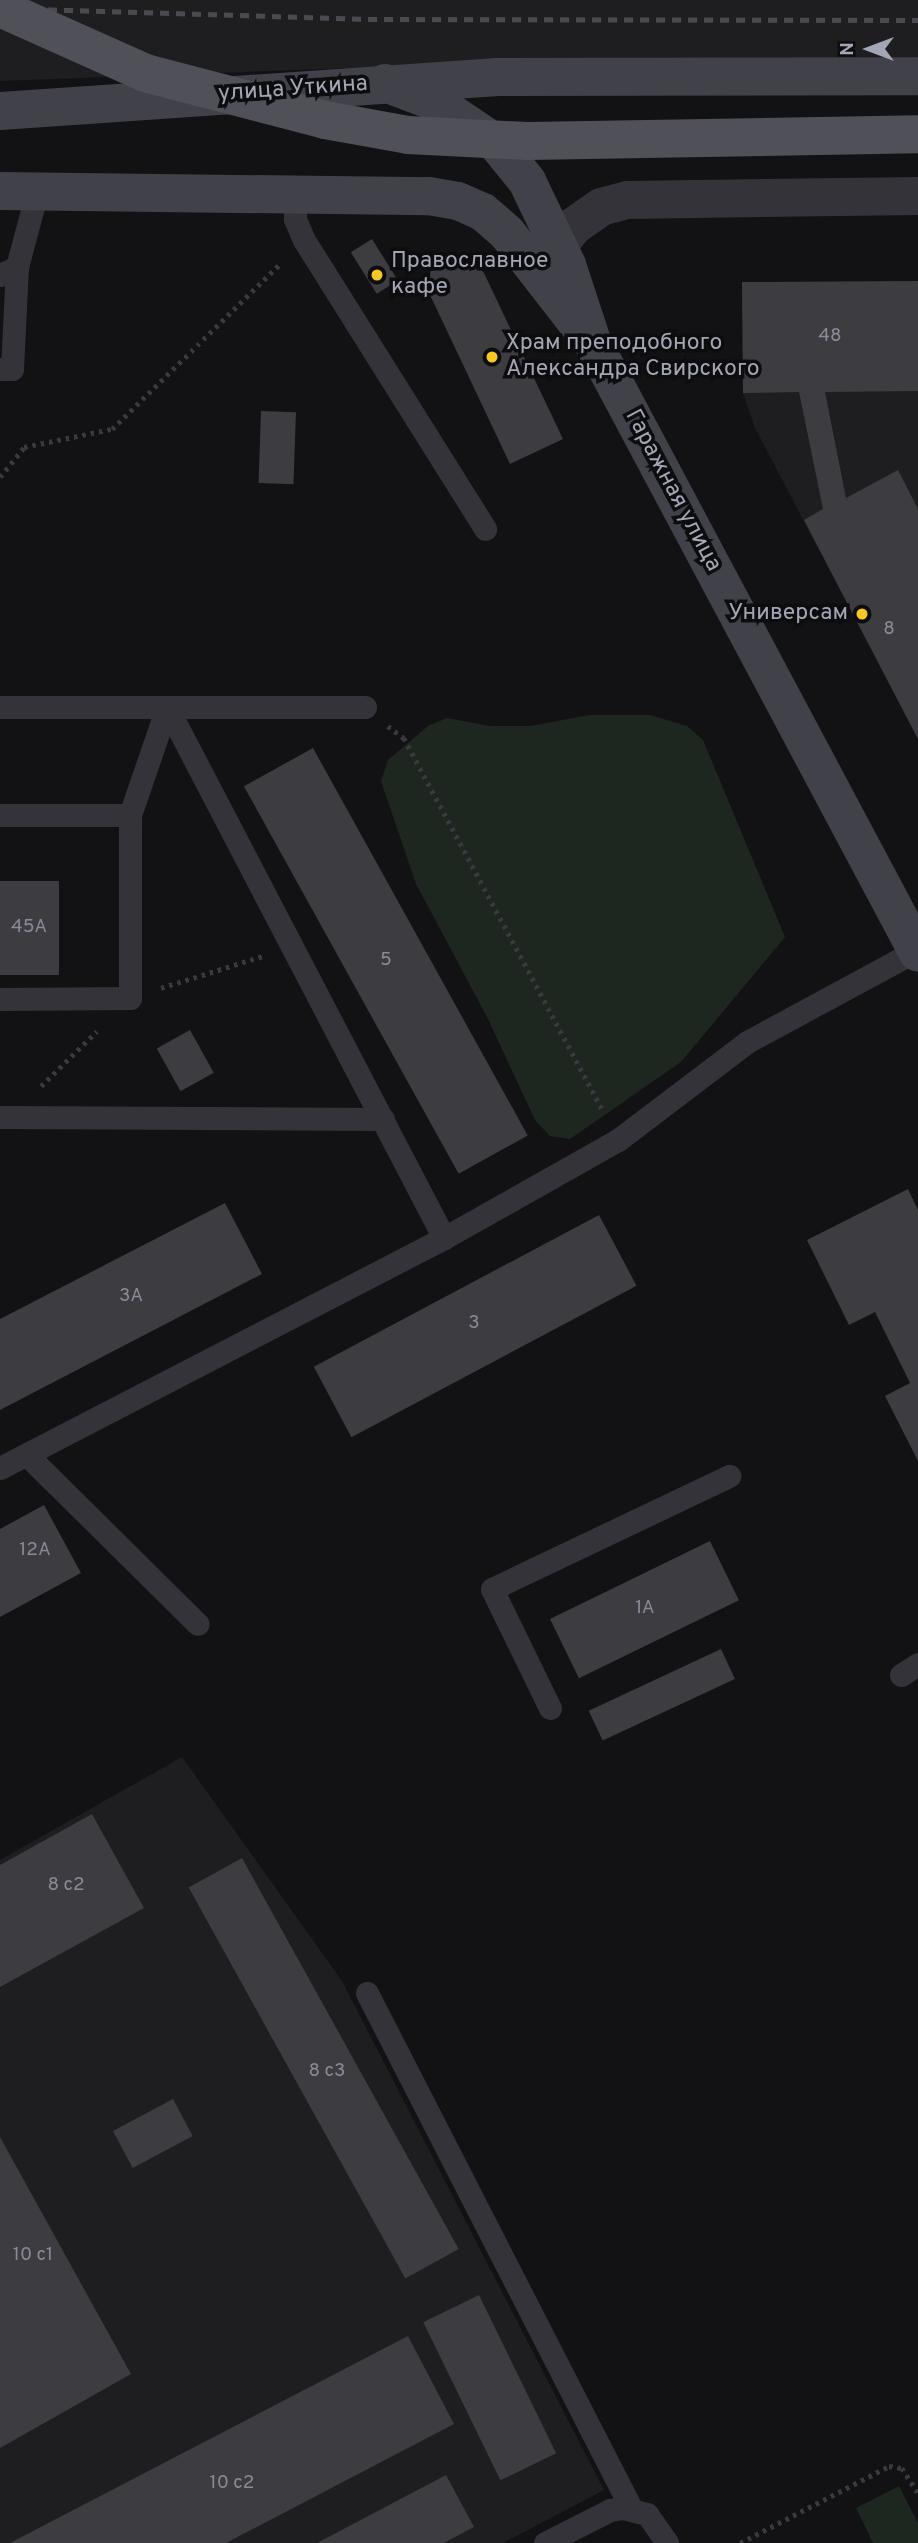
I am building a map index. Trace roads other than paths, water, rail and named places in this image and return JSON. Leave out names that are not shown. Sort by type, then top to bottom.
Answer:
[{"type":"main road","points":[[0,8],[145,73],[325,120],[408,135],[528,141],[918,134]]},
{"type":"street","points":[[385,83],[498,76],[918,76]]},
{"type":"street","name":"улица Уткина","points":[[0,111],[385,83],[435,102],[496,143],[527,181],[559,245]]},
{"type":"street","points":[[0,191],[429,196],[458,201],[482,212],[507,233],[592,341]]},
{"type":"street","points":[[559,245],[574,226],[601,207],[627,200],[918,196]]},
{"type":"street","name":"Гаражная улица","points":[[559,245],[592,341],[917,952]]},
{"type":"lane","points":[[2,364],[12,369],[8,271],[37,191]]},
{"type":"lane","points":[[295,194],[295,219],[304,240],[485,529]]},
{"type":"lane","points":[[0,707],[365,708]]},
{"type":"lane","points":[[167,708],[444,1238]]},
{"type":"lane","points":[[0,999],[130,998],[130,815],[167,708]]},
{"type":"lane","points":[[0,815],[130,815]]},
{"type":"lane","points":[[0,1468],[444,1238],[618,1140],[747,1042],[917,952]]},
{"type":"lane","points":[[0,1117],[383,1119]]},
{"type":"lane","points":[[27,1454],[198,1624]]},
{"type":"lane","points":[[550,1708],[492,1589],[729,1476]]},
{"type":"lane","points":[[367,1993],[631,2508],[657,2524],[667,2543]]},
{"type":"lane","points":[[545,2543],[610,2510],[631,2508]]},
{"type":"railway","points":[[0,8],[368,19],[918,20]]},
{"type":"place","name":"Православное кафе","points":[[377,275]]},
{"type":"place","name":"Храм преподобного Александра Свирского","points":[[492,357]]},
{"type":"place","name":"Универсам","points":[[862,614]]}]
